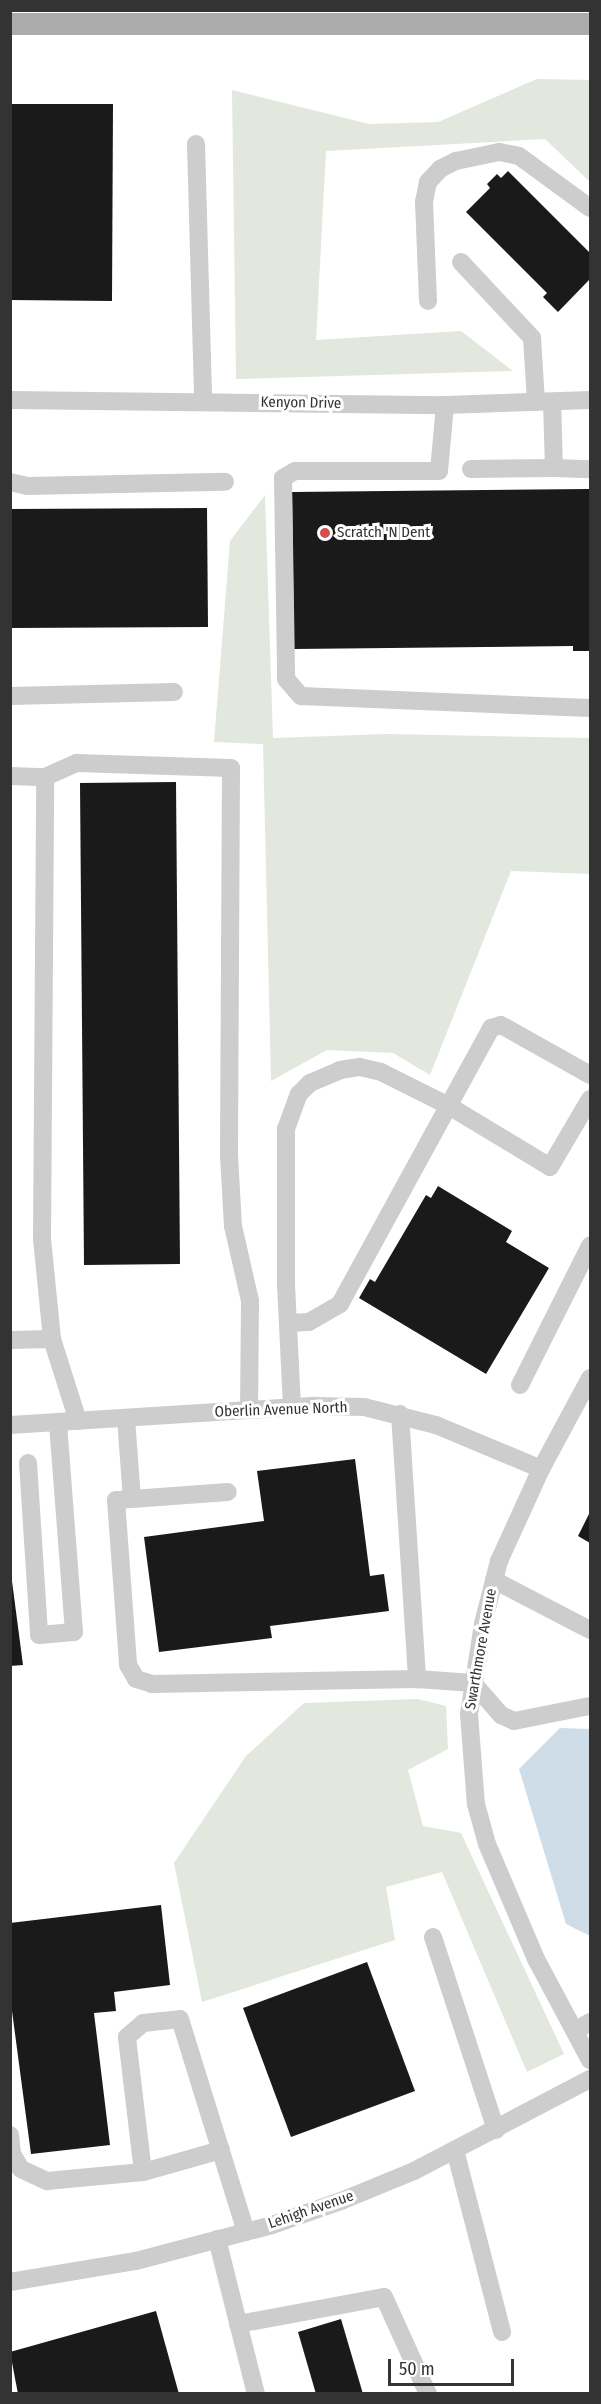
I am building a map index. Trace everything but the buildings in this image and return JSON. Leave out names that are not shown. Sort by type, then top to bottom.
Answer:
[{"type":"main road","points":[[10,24],[172,17],[591,24]]},
{"type":"street","points":[[196,144],[203,402]]},
{"type":"street","points":[[428,301],[424,202],[428,182],[440,169],[456,161],[499,152],[519,156],[591,208]]},
{"type":"street","points":[[461,262],[532,338],[554,468]]},
{"type":"street","name":"Kenyon Drive","points":[[10,400],[445,405],[591,400]]},
{"type":"street","points":[[445,405],[439,471],[295,471],[283,478],[286,679],[301,696],[591,708]]},
{"type":"street","points":[[471,469],[591,469]]},
{"type":"street","points":[[10,482],[27,486],[225,482]]},
{"type":"street","points":[[10,696],[174,692]]},
{"type":"street","points":[[10,776],[45,777],[77,763],[231,768],[229,1155],[233,1226],[250,1301],[249,1410]]},
{"type":"street","points":[[45,777],[42,1239],[52,1338],[78,1421]]},
{"type":"street","points":[[288,1323],[309,1322],[340,1304],[495,1024],[591,1075]]},
{"type":"street","points":[[292,1407],[288,1323],[286,1130],[299,1094],[326,1074],[360,1067],[381,1072],[449,1106],[550,1167],[591,1099]]},
{"type":"street","points":[[520,1385],[591,1246]]},
{"type":"street","points":[[10,1340],[52,1338]]},
{"type":"street","name":"Swarthmore Avenue","points":[[591,1378],[541,1469],[494,1580],[469,1714],[476,1804],[487,1844],[536,1959],[583,2026],[591,2060]]},
{"type":"street","name":"Oberlin Avenue North","points":[[10,1425],[292,1407],[364,1407],[400,1414],[436,1425],[541,1469]]},
{"type":"street","points":[[400,1414],[417,1679]]},
{"type":"street","points":[[126,1418],[132,1499]]},
{"type":"street","points":[[28,1463],[39,1635],[74,1632],[58,1423]]},
{"type":"street","points":[[228,1492],[116,1500],[128,1665],[136,1679],[152,1684],[417,1679],[474,1683],[501,1715],[514,1721],[591,1706]]},
{"type":"street","points":[[494,1580],[591,1630]]},
{"type":"street","points":[[433,1937],[496,2130]]},
{"type":"street","points":[[144,2172],[127,2037],[143,2023],[180,2019],[246,2232]]},
{"type":"street","name":"Lehigh Avenue","points":[[10,2282],[136,2261],[246,2232],[341,2201],[456,2150],[591,2079]]},
{"type":"street","points":[[10,2135],[12,2154],[21,2169],[47,2181],[144,2172],[221,2150]]},
{"type":"street","points":[[456,2150],[502,2332]]},
{"type":"street","points":[[217,2239],[256,2394]]},
{"type":"street","points":[[238,2324],[384,2297],[428,2394]]},
{"type":"shaded area","points":[[537,79],[590,80],[590,182],[545,139],[326,151],[316,340],[461,331],[513,371],[236,379],[232,90],[369,124],[438,122]]},
{"type":"shaded area","points":[[265,495],[273,738],[388,734],[590,738],[590,874],[511,871],[430,1075],[393,1053],[327,1050],[271,1081],[263,744],[214,742],[230,541]]},
{"type":"shaded area","points":[[418,1699],[446,1706],[448,1749],[408,1770],[423,1826],[461,1833],[564,2054],[527,2072],[442,1872],[386,1887],[395,1940],[202,2002],[174,1863],[246,1756],[304,1703]]},
{"type":"shaded area","points":[[560,1728],[590,1729],[590,1936],[566,1924],[519,1769]]},
{"type":"place","name":"Scratch 'N Dent","points":[[325,533]]}]
